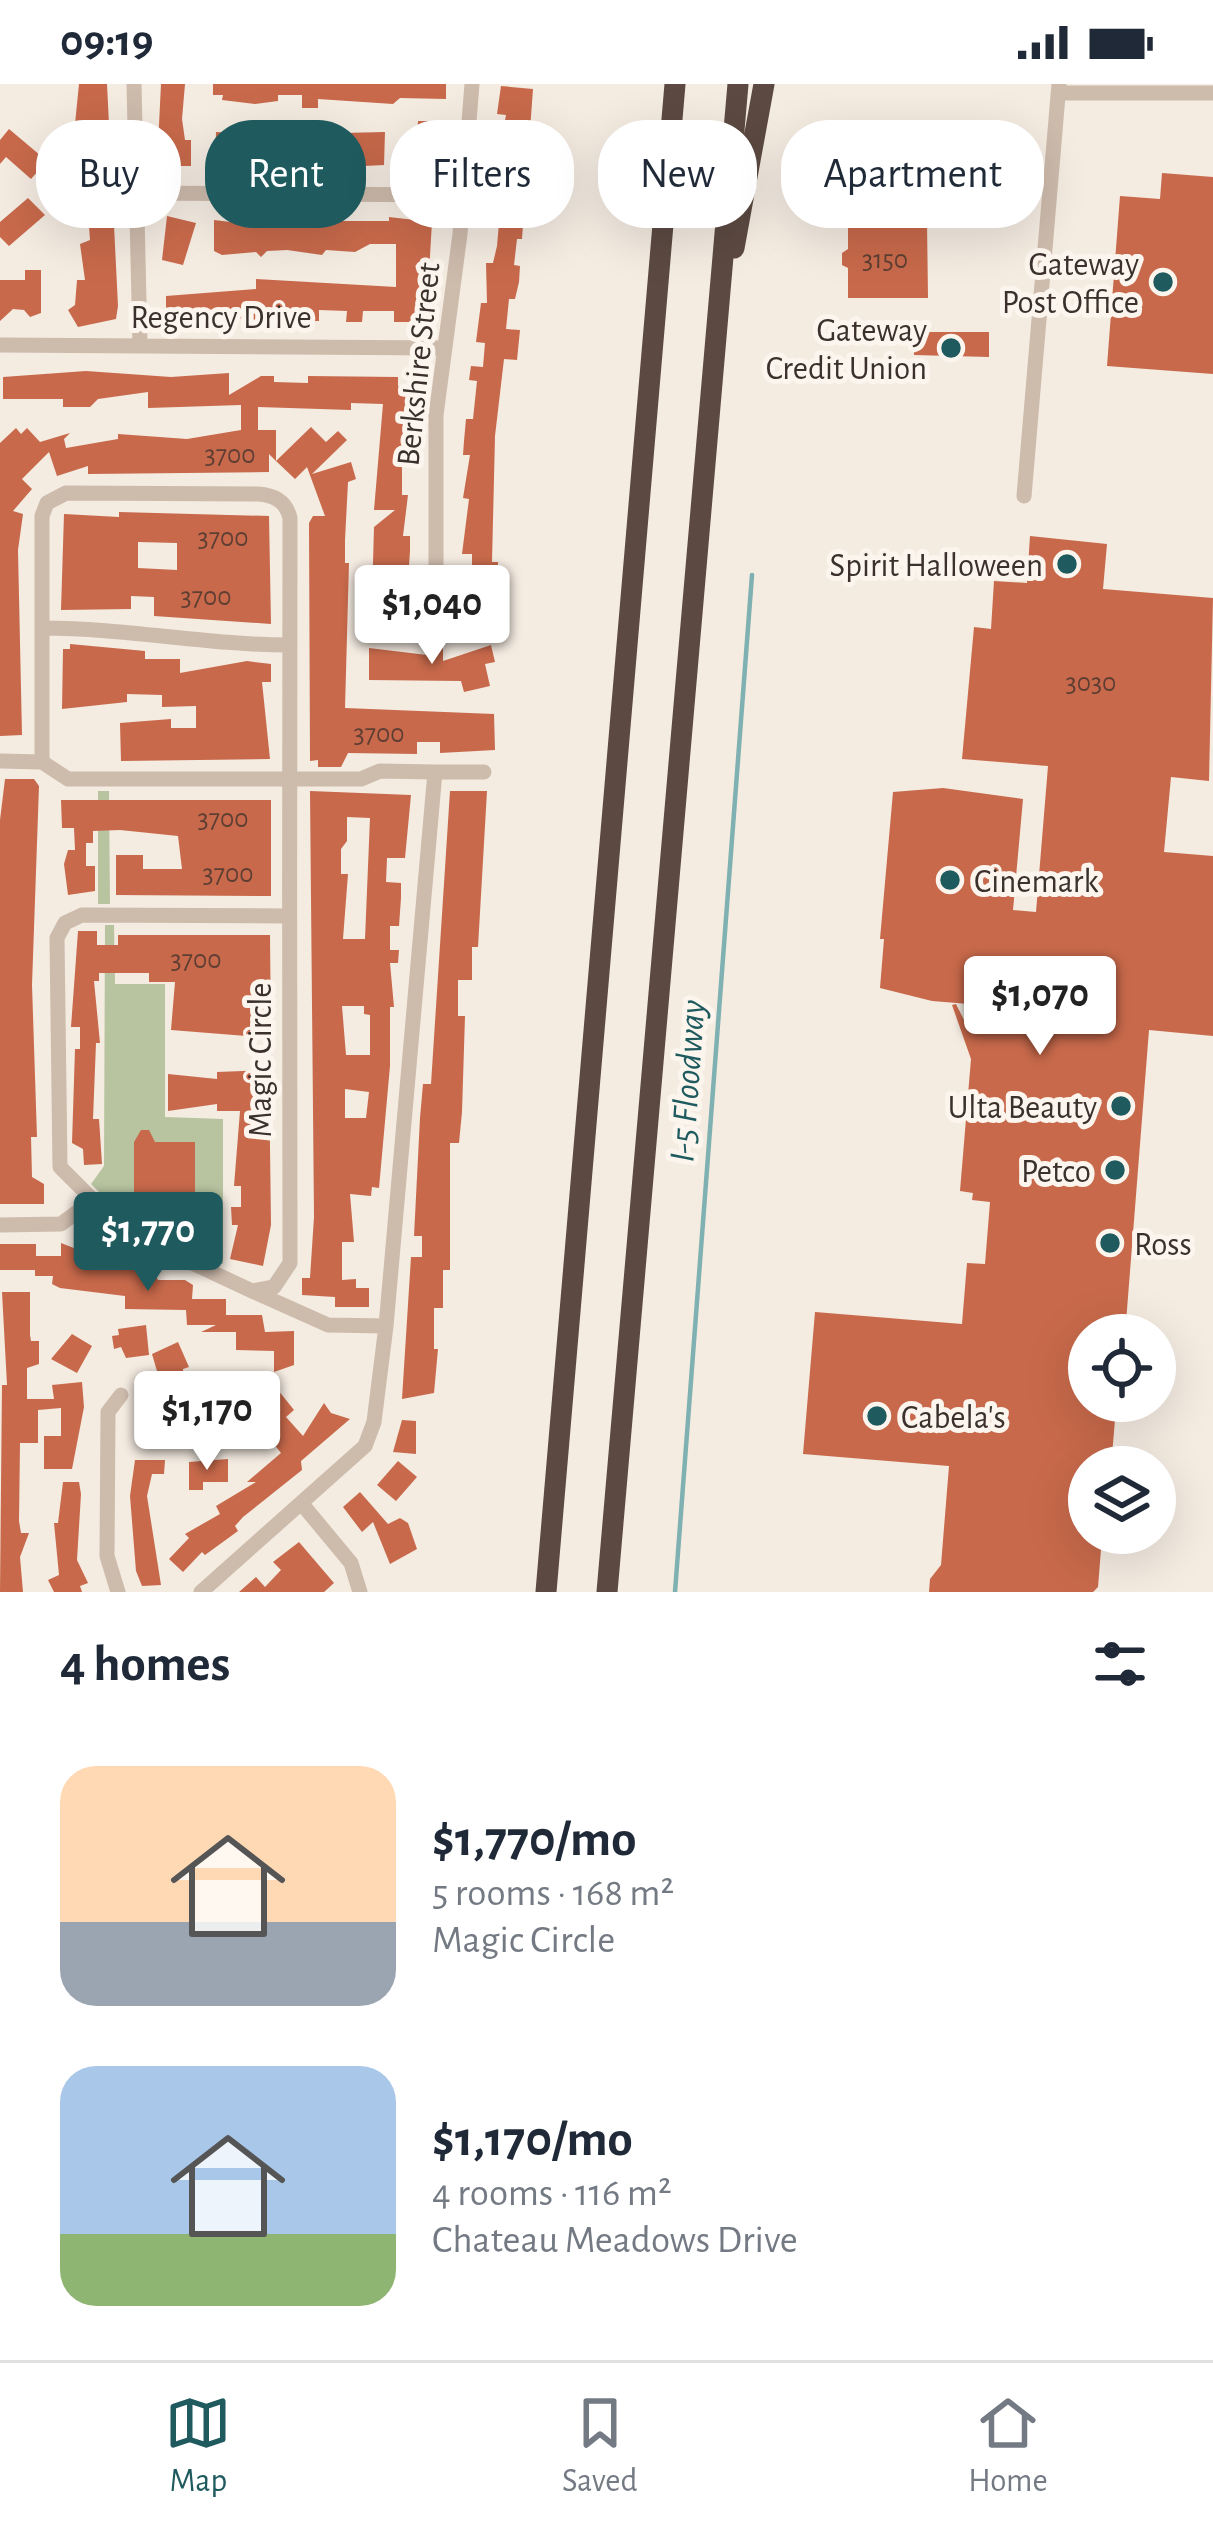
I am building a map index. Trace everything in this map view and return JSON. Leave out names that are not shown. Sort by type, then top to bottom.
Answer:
[{"type":"highway","points":[[546,1592],[675,84]]},
{"type":"highway","points":[[608,1592],[738,84]]},
{"type":"highway","points":[[717,312],[744,208],[764,84]]},
{"type":"street","points":[[134,84],[135,120]]},
{"type":"street","name":"Berkshire Street","points":[[469,120],[472,84]]},
{"type":"street","points":[[1024,496],[1058,89],[1213,94]]},
{"type":"street","points":[[181,193],[390,195]]},
{"type":"street","points":[[138,228],[140,346]]},
{"type":"street","name":"Berkshire Street","points":[[436,620],[435,442],[442,348],[459,228]]},
{"type":"street","name":"Regency Drive","points":[[0,346],[442,348]]},
{"type":"street","name":"Magic Circle","points":[[43,628],[42,516],[52,499],[66,494],[267,495],[284,503],[290,518],[290,1263],[274,1287],[252,1291]]},
{"type":"street","points":[[405,620],[469,620]]},
{"type":"street","points":[[42,762],[43,628],[123,628],[210,645],[290,645]]},
{"type":"street","points":[[0,761],[42,762],[68,778],[484,772]]},
{"type":"street","points":[[201,1592],[365,1446],[386,1326],[435,772]]},
{"type":"street","points":[[289,916],[90,914],[64,923],[57,943],[60,1167],[128,1234],[328,1325],[386,1326]]},
{"type":"street","points":[[0,1225],[61,1224],[92,1201]]},
{"type":"street","points":[[118,1592],[107,1556],[107,1434],[109,1408],[121,1395]]},
{"type":"street","points":[[302,1504],[351,1563],[360,1592]]},
{"type":"green space","points":[[98,791],[109,791],[110,904],[98,904]]},
{"type":"green space","points":[[105,925],[114,925],[115,984],[165,984],[165,1117],[223,1119],[223,1264],[127,1220],[91,1184],[104,1166]]},
{"type":"building","points":[[79,84],[107,84],[109,120],[75,120]]},
{"type":"building","points":[[161,84],[185,84],[182,119],[185,140],[191,140],[191,166],[181,166],[181,120],[159,120]]},
{"type":"building","points":[[213,84],[446,84],[446,99],[400,98],[393,104],[318,99],[318,108],[302,108],[302,95],[278,95],[278,101],[255,104],[222,100],[223,95],[213,95]]},
{"type":"building","points":[[501,86],[533,89],[531,120],[505,120],[506,115],[497,114]]},
{"type":"building","points":[[9,129],[36,152],[36,173],[31,179],[6,157],[0,164],[0,140]]},
{"type":"building","points":[[366,132],[385,132],[384,165],[366,166]]},
{"type":"building","name":"Gateway Post Office","points":[[1162,173],[1213,177],[1213,374],[1107,366],[1120,196],[1160,199]]},
{"type":"building","points":[[28,198],[36,206],[36,223],[9,246],[0,237],[0,222]]},
{"type":"building","points":[[390,217],[390,228],[432,228],[427,307],[416,322],[394,322],[394,311],[363,311],[362,322],[346,322],[347,311],[319,310],[319,321],[303,321],[303,313],[271,312],[271,321],[225,317],[166,323],[166,296],[256,289],[256,279],[396,287],[396,244],[370,244],[355,252],[326,250],[322,255],[287,250],[267,251],[261,257],[256,252],[222,255],[214,251],[214,228],[366,228],[366,221],[389,221]]},
{"type":"building","points":[[181,219],[196,223],[183,265],[162,260],[166,228],[181,228]]},
{"type":"building","points":[[89,228],[114,228],[118,306],[116,319],[78,327],[68,310],[75,305],[77,280],[85,280],[80,244],[90,240]]},
{"type":"building","points":[[499,228],[523,228],[514,265],[520,266],[519,282],[515,299],[509,299],[506,329],[520,330],[517,360],[504,359],[495,436],[492,562],[498,562],[498,573],[493,574],[493,594],[464,594],[464,580],[472,580],[472,554],[462,554],[470,455],[463,455],[466,419],[473,419],[477,381],[469,380],[471,366],[483,367],[485,343],[476,342],[481,303],[487,303],[486,263],[493,263]]},
{"type":"building","points":[[848,228],[927,228],[928,298],[848,298],[848,268],[842,265],[842,253],[848,249]]},
{"type":"building","points":[[25,270],[41,270],[41,313],[30,317],[24,310],[13,309],[0,321],[0,280],[25,280]]},
{"type":"building","name":"Gateway Credit Union","points":[[913,332],[989,332],[989,357],[914,355]]},
{"type":"building","points":[[86,371],[171,377],[229,373],[229,395],[261,376],[274,376],[274,382],[308,383],[308,376],[398,377],[398,386],[412,386],[412,417],[402,417],[409,464],[402,464],[402,495],[408,495],[403,536],[410,536],[410,551],[408,581],[400,581],[400,599],[372,599],[374,527],[395,510],[374,510],[383,404],[351,403],[351,410],[258,407],[258,430],[276,430],[276,461],[269,454],[269,472],[88,474],[88,466],[57,476],[49,452],[22,479],[32,489],[13,511],[23,514],[18,550],[22,735],[0,736],[0,443],[16,428],[21,434],[27,428],[40,442],[70,433],[64,439],[66,448],[118,439],[118,434],[187,439],[241,430],[241,405],[148,408],[148,392],[98,399],[90,407],[63,407],[63,399],[3,399],[3,377]]},
{"type":"building","points":[[311,427],[326,442],[338,431],[347,440],[312,474],[351,462],[356,479],[348,482],[345,540],[345,563],[349,563],[345,708],[494,714],[495,750],[440,753],[440,742],[417,742],[417,754],[348,753],[341,767],[318,767],[318,760],[310,761],[309,523],[313,516],[325,516],[307,467],[295,479],[276,461]]},
{"type":"building","points":[[119,512],[269,516],[271,624],[154,616],[154,597],[131,596],[131,609],[61,610],[64,514],[119,517]],"holes":[[[138,542],[177,543],[177,570],[138,568]]]},
{"type":"building","points":[[1030,536],[1107,544],[1103,589],[1213,598],[1209,781],[1171,777],[1164,852],[1213,856],[1213,1036],[1149,1030],[1127,1314],[1068,1314],[1068,1422],[1115,1422],[1113,1446],[1068,1446],[1068,1554],[1101,1554],[1098,1587],[1093,1592],[929,1592],[930,1579],[941,1565],[949,1466],[803,1454],[815,1312],[962,1324],[967,1263],[985,1264],[990,1202],[972,1200],[973,1193],[960,1191],[971,1059],[952,1005],[956,1004],[969,1030],[1015,1034],[1018,1008],[932,1001],[880,988],[884,939],[880,939],[893,792],[943,788],[1023,799],[1013,910],[1036,912],[1048,766],[962,759],[974,627],[991,629],[994,581],[1027,583]]},
{"type":"building","points":[[70,644],[145,651],[145,659],[180,659],[180,673],[247,661],[271,664],[271,682],[262,682],[270,759],[121,761],[120,723],[171,719],[171,728],[196,728],[196,706],[162,707],[162,695],[127,694],[127,702],[62,709],[63,649],[70,649]]},
{"type":"building","points":[[491,645],[495,662],[485,664],[490,686],[464,692],[461,681],[369,680],[369,648],[427,655],[427,646],[443,646],[443,661]]},
{"type":"building","points":[[5,779],[34,779],[39,786],[32,985],[37,1137],[31,1137],[32,1177],[44,1184],[44,1204],[0,1204],[0,820]]},
{"type":"building","points":[[310,791],[411,795],[405,858],[387,858],[386,882],[401,883],[401,898],[399,926],[390,926],[390,950],[399,950],[398,963],[390,963],[394,1007],[390,1007],[379,1188],[372,1187],[371,1196],[350,1194],[354,1242],[342,1242],[342,1280],[356,1279],[356,1288],[369,1288],[369,1307],[335,1307],[335,1297],[302,1295],[302,1278],[310,1278],[314,1217]],"holes":[[[347,817],[370,818],[365,939],[343,939],[348,874],[341,874],[341,849],[347,841]],[[342,1006],[364,1006],[364,1014],[370,1015],[370,1055],[346,1055]],[[345,1089],[369,1092],[366,1118],[345,1118]]]},
{"type":"building","points":[[450,791],[487,791],[478,947],[472,947],[472,980],[458,980],[458,1016],[465,1016],[462,1112],[459,1143],[450,1143],[450,1270],[443,1270],[443,1308],[434,1308],[434,1349],[438,1349],[434,1393],[402,1399],[411,1257],[422,1257],[422,1236],[414,1236],[420,1118],[423,1084],[431,1084]]},
{"type":"building","points":[[61,800],[271,800],[271,896],[116,895],[116,855],[143,855],[143,869],[182,869],[178,836],[120,830],[93,831],[93,843],[86,843],[86,866],[95,866],[95,891],[68,895],[64,864],[68,850],[75,850],[74,828],[62,828]]},
{"type":"building","points":[[78,931],[97,931],[97,945],[118,945],[118,935],[270,935],[271,1038],[171,1030],[175,982],[149,982],[149,973],[99,973],[99,981],[94,981],[100,1043],[96,1043],[93,1119],[99,1119],[102,1164],[84,1165],[83,1149],[72,1143],[75,1049],[80,1049],[80,1027],[71,1027]]},
{"type":"building","points":[[269,1070],[271,1225],[263,1266],[230,1259],[238,1225],[232,1225],[231,1207],[241,1207],[241,1186],[234,1186],[240,1111],[217,1111],[217,1104],[168,1111],[168,1074],[217,1079],[217,1072]]},
{"type":"building","points":[[141,1130],[149,1130],[155,1142],[195,1142],[195,1192],[164,1198],[157,1192],[134,1192],[134,1142]]},
{"type":"building","points":[[61,1243],[84,1252],[110,1252],[119,1257],[119,1266],[150,1267],[158,1280],[185,1280],[193,1285],[192,1299],[226,1299],[226,1315],[262,1315],[265,1332],[294,1331],[294,1365],[274,1372],[274,1351],[236,1350],[236,1332],[201,1332],[216,1325],[187,1325],[186,1310],[125,1309],[125,1296],[60,1288],[52,1284],[53,1276],[35,1276],[35,1270],[0,1270],[0,1244],[36,1244],[36,1256],[61,1256]]},
{"type":"building","points":[[2,1292],[30,1292],[30,1335],[31,1341],[39,1341],[39,1364],[27,1368],[27,1399],[54,1399],[52,1385],[82,1382],[84,1407],[72,1469],[44,1469],[44,1436],[61,1436],[61,1408],[38,1410],[38,1443],[20,1443],[19,1521],[21,1533],[29,1533],[20,1557],[23,1592],[0,1592],[2,1385],[7,1385]]},
{"type":"building","points":[[146,1325],[149,1355],[126,1358],[121,1347],[114,1349],[112,1336],[119,1335],[118,1329]]},
{"type":"building","points":[[72,1334],[92,1346],[77,1373],[51,1359]]},
{"type":"building","points":[[178,1342],[189,1367],[183,1369],[185,1428],[152,1429],[152,1412],[159,1412],[158,1395],[164,1395],[152,1354]]},
{"type":"building","points":[[270,1380],[294,1410],[286,1417],[303,1436],[324,1403],[331,1413],[350,1419],[301,1461],[302,1470],[243,1517],[235,1526],[238,1531],[205,1555],[202,1552],[183,1572],[169,1559],[189,1538],[185,1534],[220,1514],[216,1506],[256,1482],[247,1482],[281,1453],[243,1405],[233,1426],[220,1420],[217,1428],[197,1419],[209,1393],[215,1395],[222,1384],[251,1397]]},
{"type":"building","points":[[402,1420],[416,1421],[416,1454],[393,1452]]},
{"type":"building","points":[[228,1459],[228,1482],[203,1482],[203,1490],[189,1490],[189,1462]]},
{"type":"building","points":[[135,1460],[165,1460],[164,1474],[152,1474],[147,1496],[161,1585],[142,1586],[136,1571],[130,1496]]},
{"type":"building","points":[[398,1461],[417,1477],[396,1501],[377,1485]]},
{"type":"building","points":[[63,1482],[79,1482],[77,1560],[88,1583],[80,1586],[82,1592],[54,1592],[48,1580],[59,1575],[54,1523],[58,1523]]},
{"type":"building","points":[[360,1492],[388,1524],[400,1518],[408,1523],[417,1549],[390,1564],[373,1522],[362,1532],[343,1507]]},
{"type":"building","points":[[299,1542],[334,1583],[324,1592],[239,1592],[256,1577],[265,1587],[281,1570],[273,1562]]},
{"type":"waterway","name":"I-5 Floodway","points":[[675,1592],[752,575]]},
{"type":"place","name":"Gateway Post Office","points":[[1163,282]]},
{"type":"place","name":"Gateway Credit Union","points":[[951,348]]},
{"type":"place","name":"Spirit Halloween","points":[[1067,564]]},
{"type":"place","name":"Cinemark","points":[[950,880]]},
{"type":"place","name":"Ulta Beauty","points":[[1121,1106]]},
{"type":"place","name":"Petco","points":[[1115,1170]]},
{"type":"place","name":"Ross","points":[[1110,1243]]},
{"type":"place","name":"Cabela's","points":[[877,1416]]}]
